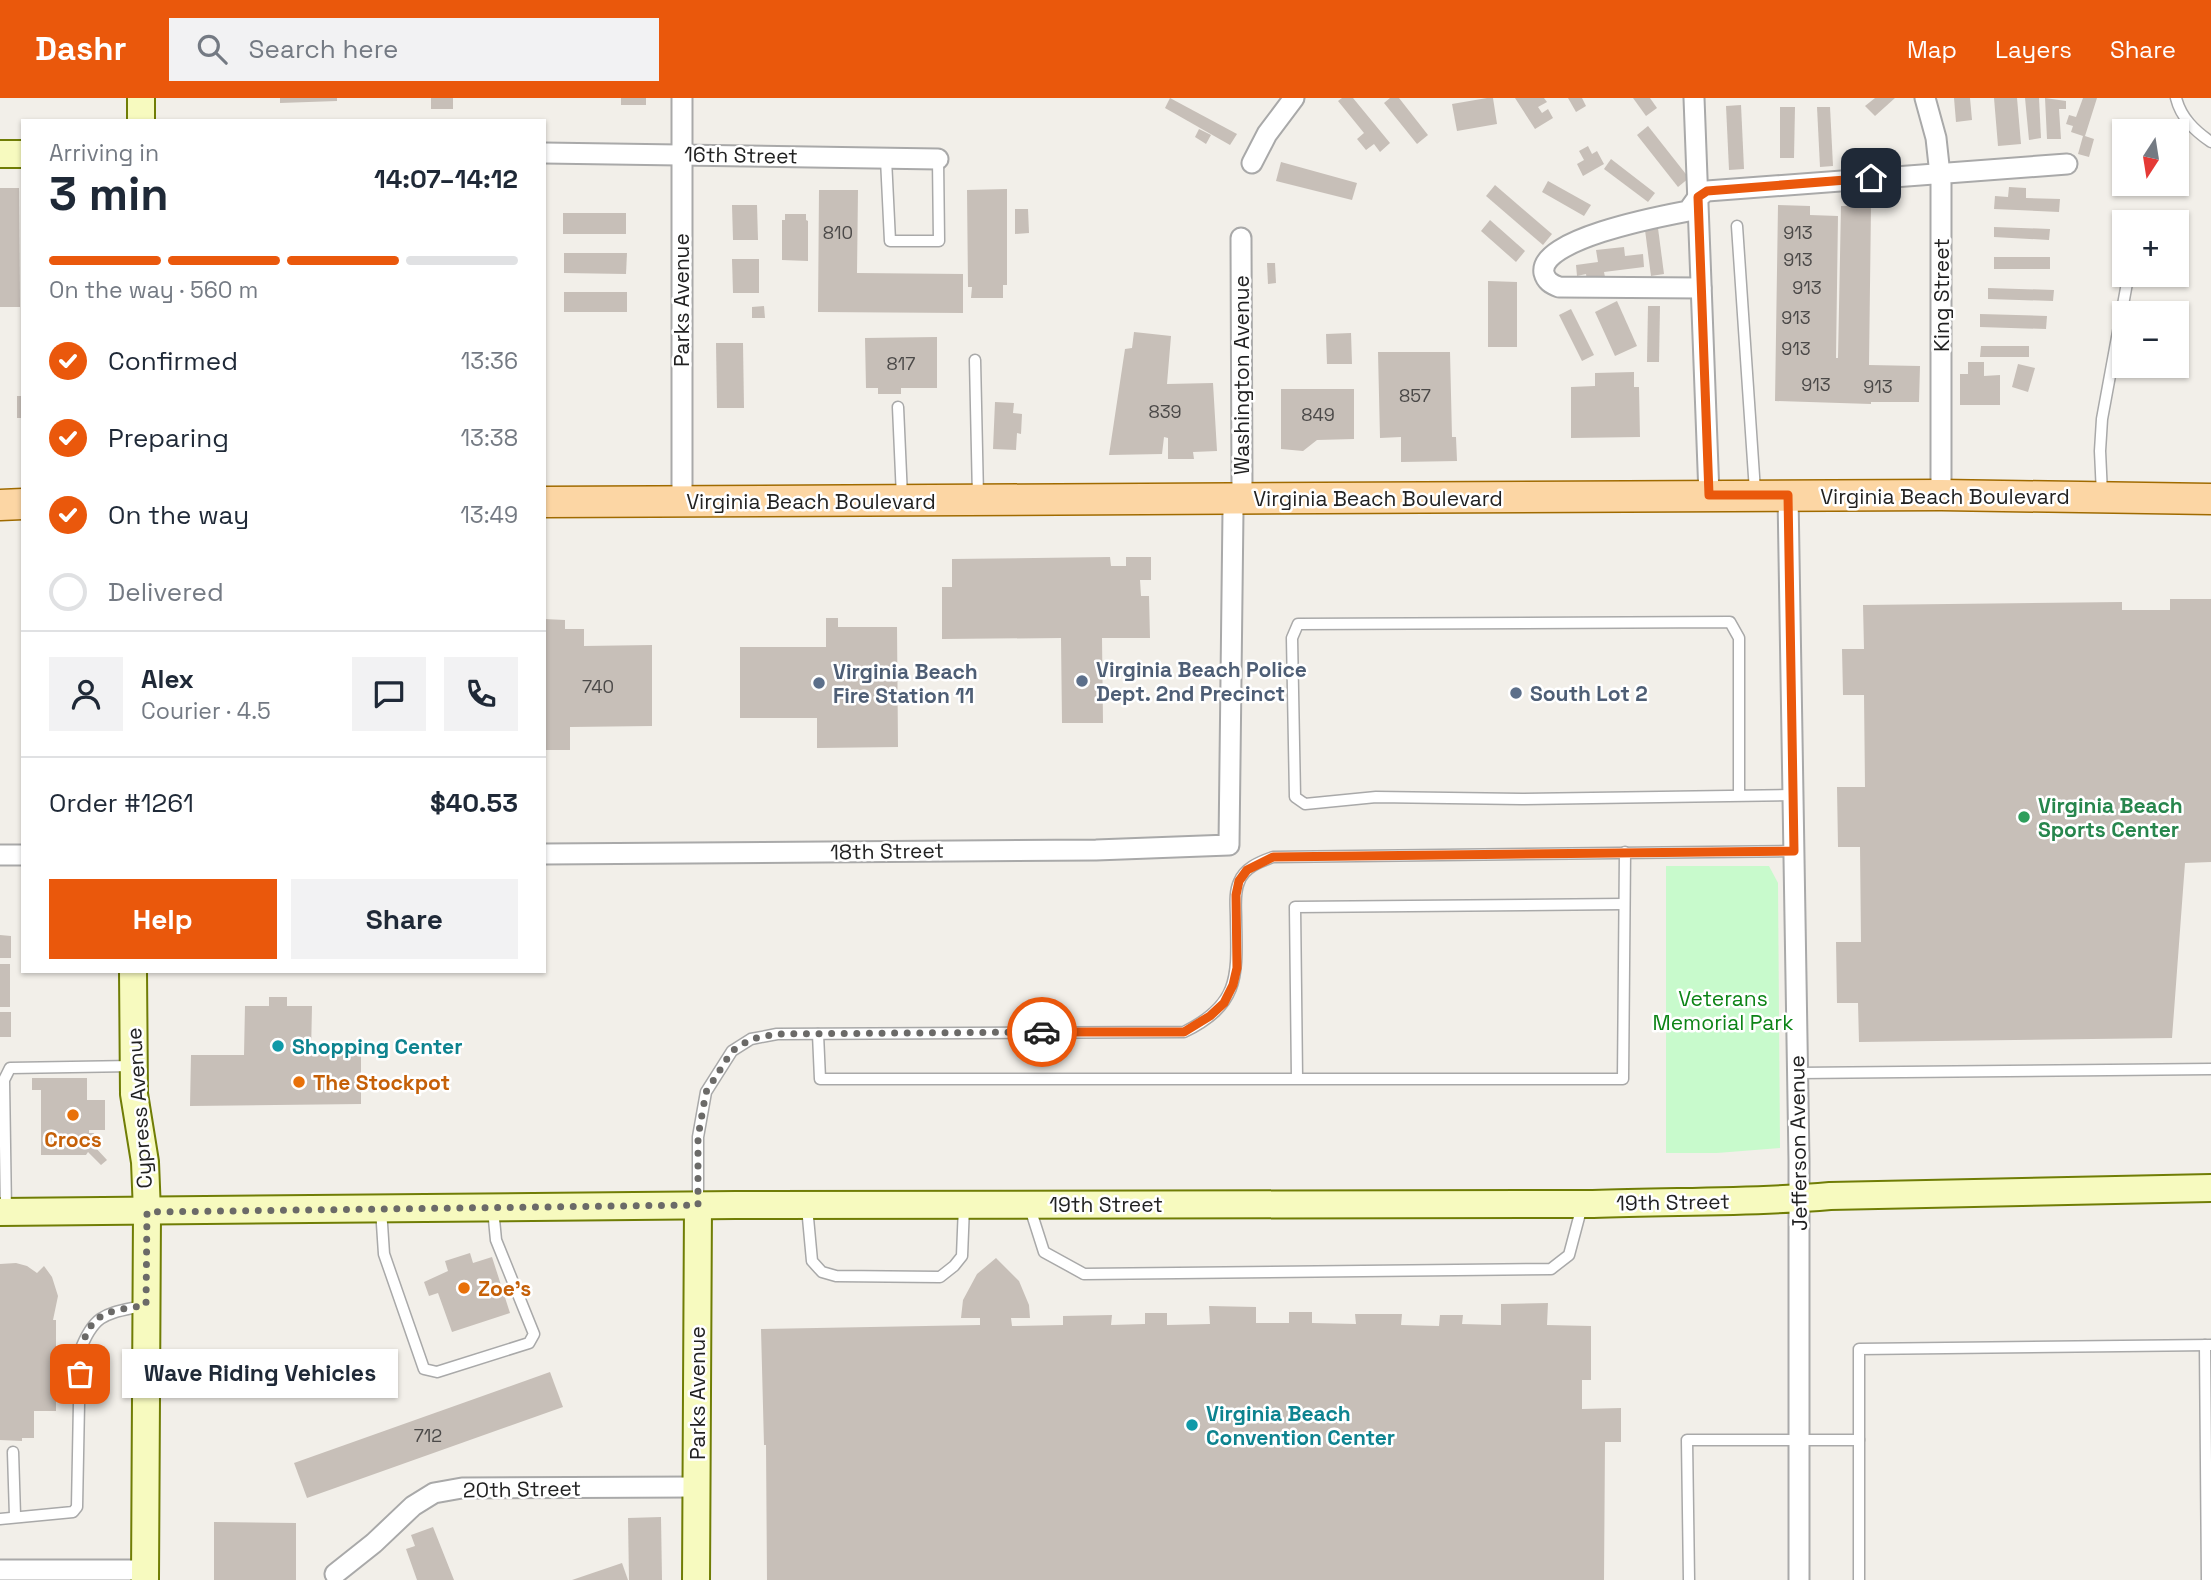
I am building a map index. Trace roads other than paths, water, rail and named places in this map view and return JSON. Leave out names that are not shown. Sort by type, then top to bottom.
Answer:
[{"type":"main road","name":"Virginia Beach Boulevard","points":[[546,502],[1709,495],[2211,499]]},
{"type":"main road","points":[[0,505],[21,505]]},
{"type":"street","points":[[141,98],[141,119]]},
{"type":"street","name":"Parks Avenue","points":[[682,98],[682,501]]},
{"type":"street","points":[[1252,163],[1267,134],[1294,98]]},
{"type":"street","points":[[1693,98],[1709,495]]},
{"type":"street","name":"King Street","points":[[1924,98],[1936,138],[1940,172],[1941,495]]},
{"type":"street","name":"16th Street","points":[[546,153],[938,159]]},
{"type":"street","points":[[0,154],[21,154]]},
{"type":"street","points":[[1701,288],[1559,287],[1551,284],[1545,277],[1544,265],[1549,255],[1611,227],[1688,211],[1698,197],[1707,191],[2067,164]]},
{"type":"street","name":"Washington Avenue","points":[[1229,845],[1233,511],[1242,488],[1241,238]]},
{"type":"street","name":"Jefferson Avenue","points":[[1788,495],[1800,1199],[1799,1580]]},
{"type":"street","name":"18th Street","points":[[546,854],[1096,850],[1229,845]]},
{"type":"street","points":[[0,855],[21,855]]},
{"type":"street","name":"Cypress Avenue","points":[[133,973],[134,1094],[145,1162],[147,1212],[145,1575]]},
{"type":"street","name":"19th Street","points":[[3,1212],[698,1205],[1583,1204],[1800,1199],[1844,1195],[2211,1188]]},
{"type":"street","name":"Parks Avenue","points":[[696,1580],[698,1205]]},
{"type":"street","name":"20th Street","points":[[335,1574],[374,1544],[413,1506],[434,1493],[462,1488],[696,1487]]},
{"type":"street","points":[[0,1570],[145,1575]]},
{"type":"lane","points":[[2176,98],[2185,120],[2197,133],[2211,142]]},
{"type":"lane","points":[[886,159],[890,241],[939,241],[938,159]]},
{"type":"lane","points":[[1737,226],[1756,495]]},
{"type":"lane","points":[[2102,497],[2102,419],[2126,287]]},
{"type":"lane","points":[[975,360],[979,501]]},
{"type":"lane","points":[[898,407],[902,501]]},
{"type":"lane","points":[[1739,796],[1739,638],[1730,622],[1298,624],[1292,638],[1295,797],[1306,804],[1376,797],[1522,799],[1739,796],[1793,795]]},
{"type":"lane","points":[[698,1205],[698,1137],[706,1092],[732,1051],[751,1039],[777,1034],[1184,1032],[1210,1016],[1224,1003],[1233,985],[1237,968],[1236,895],[1239,881],[1247,870],[1273,857],[1794,851]]},
{"type":"lane","points":[[818,1034],[820,1079],[1623,1079],[1625,852]]},
{"type":"lane","points":[[1297,1078],[1295,907],[1624,904]]},
{"type":"lane","points":[[3,1212],[4,1080],[10,1068],[133,1066]]},
{"type":"lane","points":[[1798,1073],[2211,1069]]},
{"type":"lane","points":[[1029,1205],[1044,1252],[1084,1275],[1550,1269],[1569,1255],[1583,1204]]},
{"type":"lane","points":[[807,1206],[812,1261],[822,1272],[836,1276],[940,1277],[962,1256],[965,1205]]},
{"type":"lane","points":[[381,1209],[384,1254],[424,1368],[437,1372],[529,1343],[534,1334],[496,1240],[493,1208]]},
{"type":"lane","points":[[0,1519],[73,1512],[77,1507],[80,1351],[88,1331],[102,1315],[146,1305]]},
{"type":"lane","points":[[1859,1580],[1859,1349],[2208,1345],[2207,1580]]},
{"type":"lane","points":[[1689,1580],[1687,1440],[1859,1440]]},
{"type":"lane","points":[[13,1452],[15,1516]]},
{"type":"place","name":"Virginia Beach Police Dept. 2nd Precinct","points":[[1082,681]]},
{"type":"place","name":"Virginia Beach Fire Station 11","points":[[819,683]]},
{"type":"place","name":"South Lot 2","points":[[1516,693]]},
{"type":"place","name":"Virginia Beach Sports Center","points":[[2024,817]]},
{"type":"place","name":"Shopping Center","points":[[278,1046]]},
{"type":"place","name":"The Stockpot","points":[[299,1082]]},
{"type":"place","name":"Crocs","points":[[73,1115]]},
{"type":"place","name":"Zoe's","points":[[464,1288]]},
{"type":"place","name":"Wave Riding Vehicles","points":[[80,1374]]},
{"type":"place","name":"Virginia Beach Convention Center","points":[[1192,1425]]},
{"type":"park label","name":"Veterans Memorial Park","points":[[1723,1010]]}]
